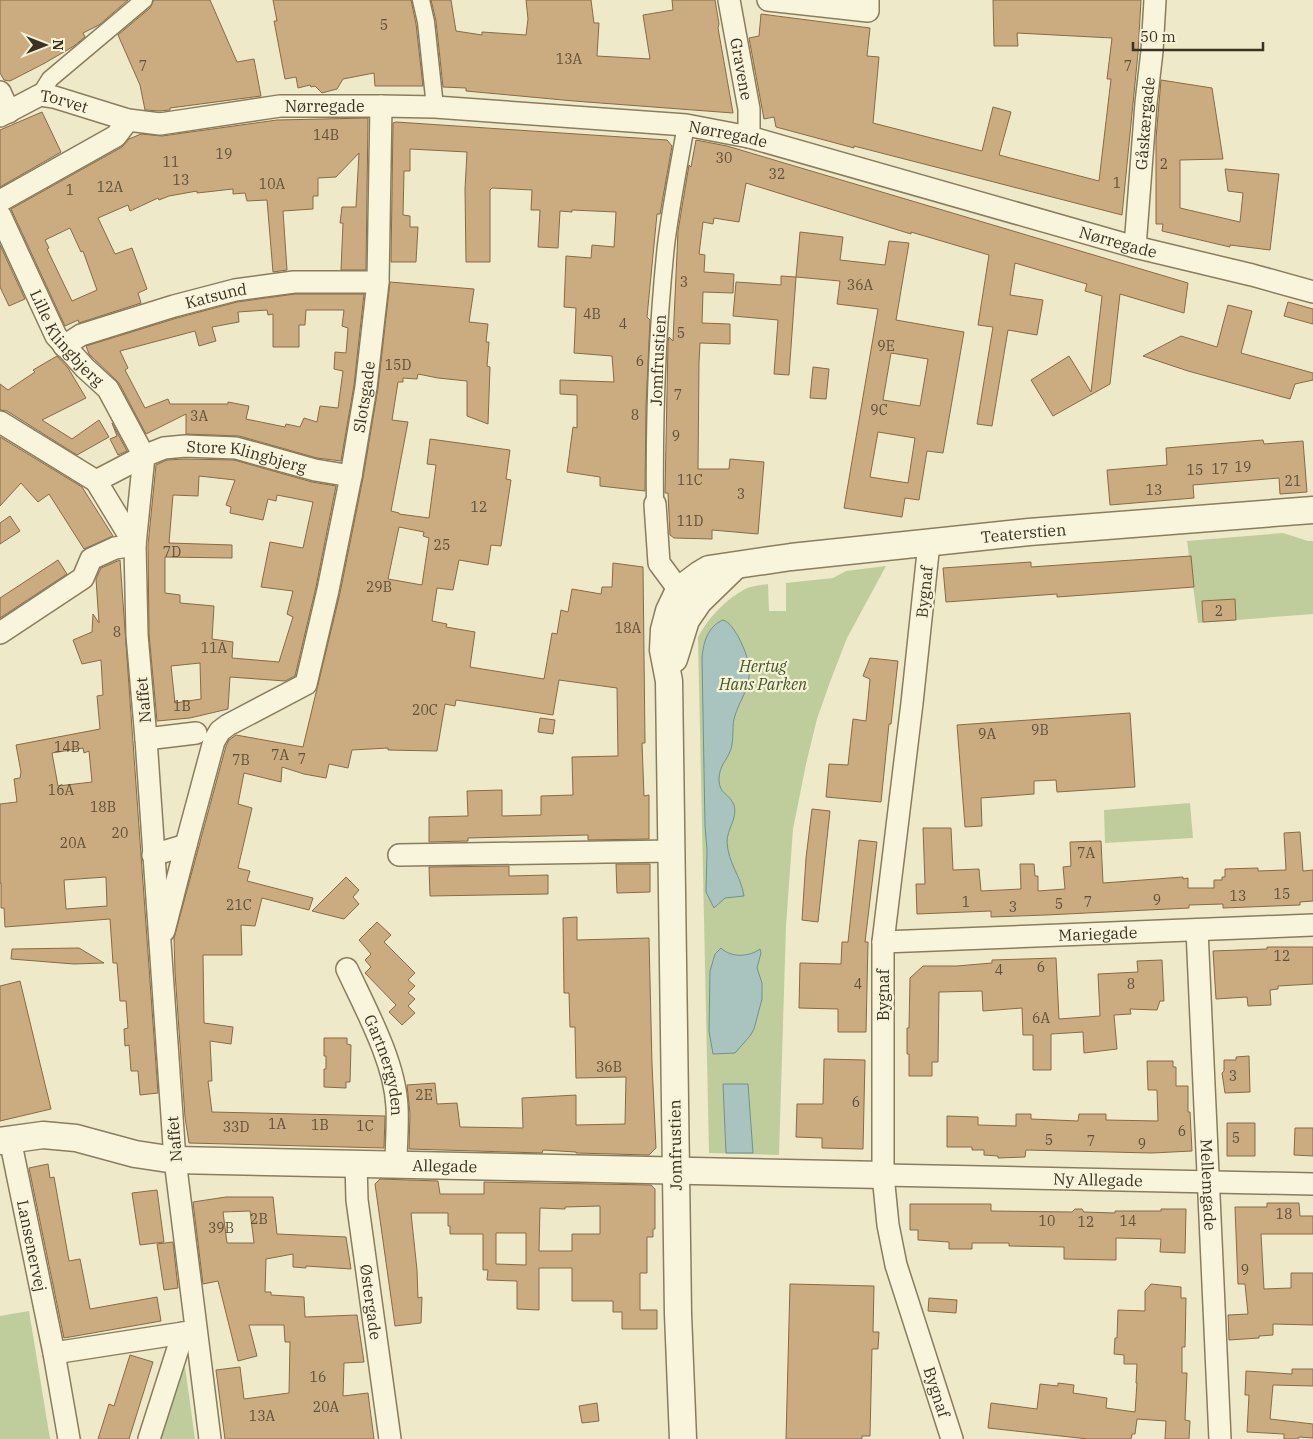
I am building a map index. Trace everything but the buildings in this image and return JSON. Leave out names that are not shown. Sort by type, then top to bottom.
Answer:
[{"type":"street","name":"Torvet","points":[[144,0],[50,79],[40,95],[54,97],[128,120],[160,124]]},
{"type":"street","points":[[420,0],[426,22],[435,107]]},
{"type":"street","name":"Gravene","points":[[729,0],[749,109],[749,137]]},
{"type":"street","points":[[768,0],[868,11],[868,0]]},
{"type":"street","name":"Gåskærgade","points":[[1135,247],[1155,0]]},
{"type":"street","points":[[0,92],[4,114],[40,95]]},
{"type":"street","name":"Nørregade","points":[[160,124],[280,106],[381,106],[435,107],[686,125],[749,137],[1135,247],[1252,275],[1313,292]]},
{"type":"street","name":"Slotsgade","points":[[306,684],[328,590],[351,476],[366,388],[378,282],[381,106]]},
{"type":"street","points":[[0,201],[116,136],[128,120]]},
{"type":"street","name":"Jomfrustien","points":[[683,1439],[678,1314],[669,681],[663,650],[664,630],[669,610],[679,590],[659,563],[655,504],[654,436],[658,331],[666,243],[686,125]]},
{"type":"street","name":"Lille Klingbjerg","points":[[0,215],[56,336],[108,389],[144,456]]},
{"type":"street","name":"Katsund","points":[[64,346],[81,334],[235,290],[294,282],[378,282]]},
{"type":"street","points":[[0,422],[96,481],[135,545],[116,548],[91,559],[84,578],[0,633]]},
{"type":"street","name":"Store Klingbjerg","points":[[144,456],[164,448],[184,446],[236,448],[316,470],[351,476]]},
{"type":"street","points":[[96,481],[144,456]]},
{"type":"street","name":"Naffet","points":[[144,456],[135,545],[137,635],[175,1160],[190,1332],[210,1439]]},
{"type":"street","name":"Teaterstien","points":[[735,565],[1029,532],[1313,510]]},
{"type":"street","name":"Bygnaf","points":[[929,543],[883,942],[882,1175],[888,1225],[896,1265],[952,1439]]},
{"type":"street","points":[[679,590],[710,569],[735,565]]},
{"type":"street","name":"Jomfrustien","points":[[669,681],[686,620],[699,601],[735,565]]},
{"type":"street","name":"Naffet","points":[[160,948],[214,741],[220,732],[242,716],[306,684]]},
{"type":"street","points":[[146,739],[196,733]]},
{"type":"street","points":[[153,855],[186,845]]},
{"type":"street","points":[[399,855],[672,851]]},
{"type":"street","name":"Mariegade","points":[[883,942],[1313,925]]},
{"type":"street","name":"Mellemgade","points":[[1197,930],[1220,1439]]},
{"type":"street","name":"Gartnergyden","points":[[346,970],[382,1046],[391,1074],[397,1106],[396,1166]]},
{"type":"street","name":"Allegade","points":[[5,1140],[43,1135],[76,1138],[135,1154],[175,1160],[882,1175]]},
{"type":"street","name":"Lansenervej","points":[[5,1140],[54,1353],[69,1439]]},
{"type":"street","name":"Østergade","points":[[356,1164],[357,1200],[390,1439]]},
{"type":"street","name":"Ny Allegade","points":[[882,1175],[1313,1184]]},
{"type":"street","points":[[54,1353],[190,1332],[149,1439]]},
{"type":"green space","points":[[1283,533],[1313,541],[1313,614],[1198,623],[1187,541]]},
{"type":"green space","name":"Hertug Hans Parken","points":[[886,566],[847,638],[830,682],[817,719],[793,829],[786,926],[779,1155],[709,1153],[698,637],[718,610],[745,589],[768,584],[769,611],[786,611],[786,583],[833,578],[846,571]]},
{"type":"green space","points":[[1190,803],[1193,838],[1105,843],[1104,810]]},
{"type":"green space","points":[[29,1311],[50,1439],[0,1439],[0,1316]]},
{"type":"green space","points":[[180,1366],[185,1367],[195,1439],[158,1439]]},
{"type":"water","points":[[723,620],[730,624],[738,636],[746,654],[749,667],[747,687],[734,719],[731,749],[719,775],[719,785],[734,805],[735,814],[727,842],[744,896],[725,898],[714,908],[706,892],[707,850],[702,658],[707,636],[714,626]]},
{"type":"water","points":[[721,948],[735,955],[751,954],[760,949],[761,953],[757,968],[762,983],[762,999],[754,1029],[735,1053],[713,1054],[709,1031],[710,971],[715,954]]},
{"type":"water","points":[[723,1084],[748,1084],[753,1153],[726,1153]]}]
